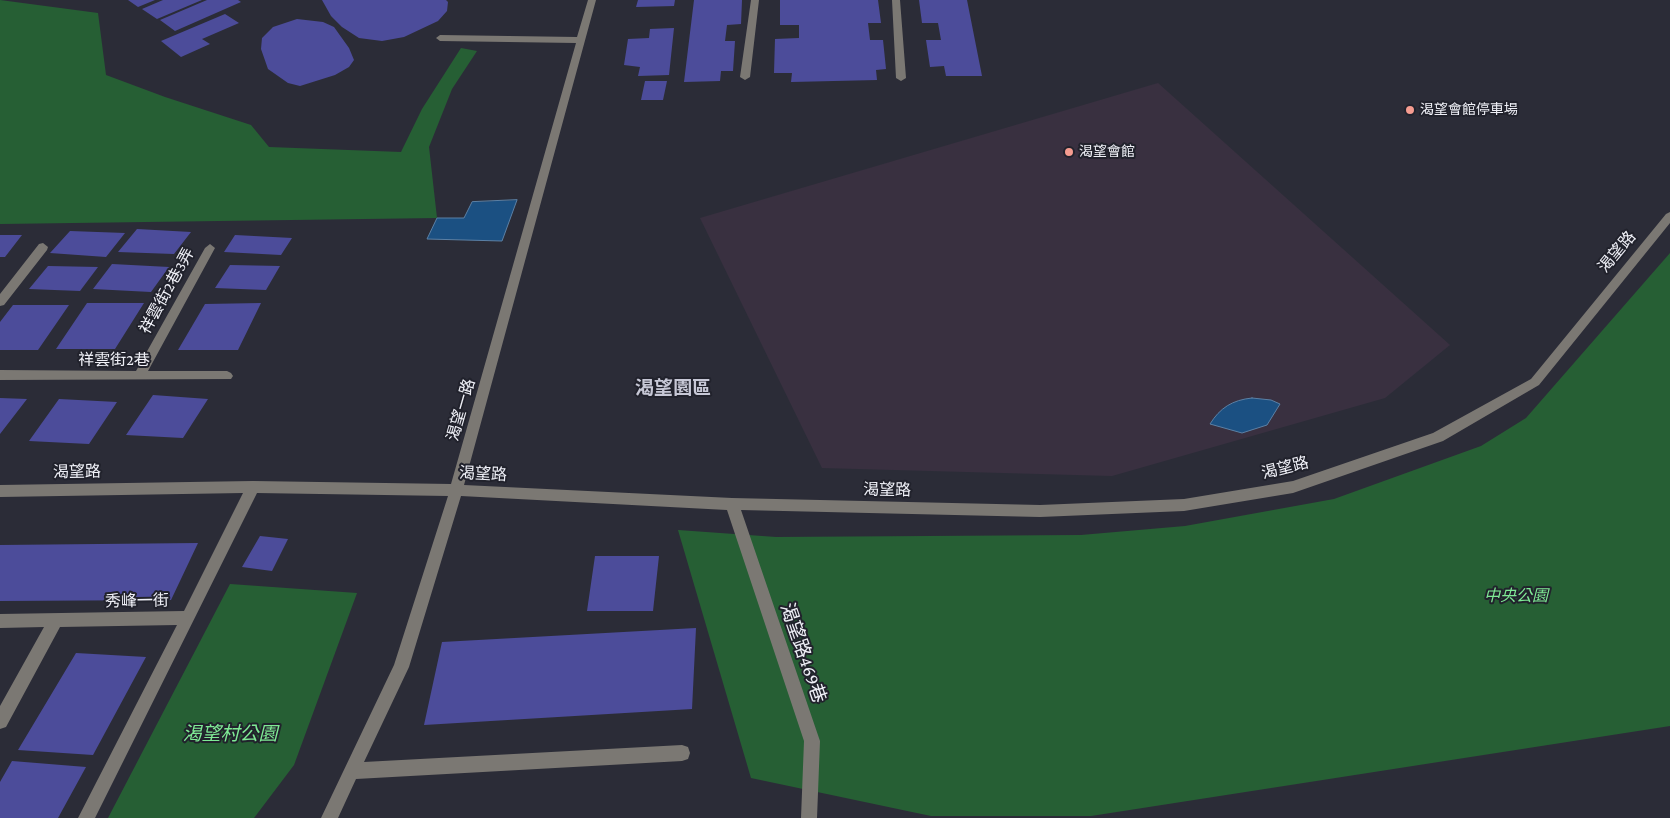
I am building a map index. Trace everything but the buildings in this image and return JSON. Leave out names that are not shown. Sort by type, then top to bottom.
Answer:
[{"type":"street","name":"渴望一路","points":[[329,818],[401,667],[456,490],[592,0]]},
{"type":"street","points":[[745,77],[755,0]]},
{"type":"street","points":[[896,0],[900,78]]},
{"type":"street","points":[[440,38],[581,40]]},
{"type":"street","name":"渴望路","points":[[0,491],[253,487],[456,490],[732,504],[1040,511],[1184,505],[1293,487],[1438,437],[1535,382],[1616,280],[1670,216]]},
{"type":"street","points":[[0,302],[43,247]]},
{"type":"street","name":"祥雲街2巷3弄","points":[[139,376],[210,248]]},
{"type":"street","name":"祥雲街2巷","points":[[0,375],[227,376]]},
{"type":"street","name":"秀峰一街","points":[[0,621],[188,618],[253,487]]},
{"type":"street","name":"渴望路469巷","points":[[732,504],[812,740],[809,818]]},
{"type":"street","points":[[86,818],[188,618]]},
{"type":"street","points":[[0,721],[56,620]]},
{"type":"street","points":[[351,771],[682,753]]},
{"type":"shaded area","name":"渴望會館","points":[[1158,83],[1450,345],[1385,398],[1112,476],[822,468],[700,218]]},
{"type":"green space","points":[[0,0],[98,13],[106,75],[165,97],[251,125],[269,147],[401,152],[422,109],[461,48],[477,51],[452,89],[429,147],[437,218],[0,224]]},
{"type":"green space","name":"中央公園","points":[[1670,253],[1670,726],[1091,816],[931,816],[751,778],[678,530],[776,537],[1081,535],[1185,526],[1334,499],[1481,446],[1526,418]]},
{"type":"green space","name":"渴望村公園","points":[[230,584],[357,593],[294,765],[254,818],[108,818]]},
{"type":"water","points":[[517,200],[502,241],[427,239],[437,218],[464,218],[472,202]]},
{"type":"water","points":[[1252,398],[1271,400],[1280,404],[1267,425],[1242,433],[1210,424],[1222,409],[1238,401]]},
{"type":"place","name":"渴望會館停車場","points":[[1410,110]]},
{"type":"place","name":"渴望會館","points":[[1069,152]]},
{"type":"district","name":"渴望園區","points":[[673,388]]}]
